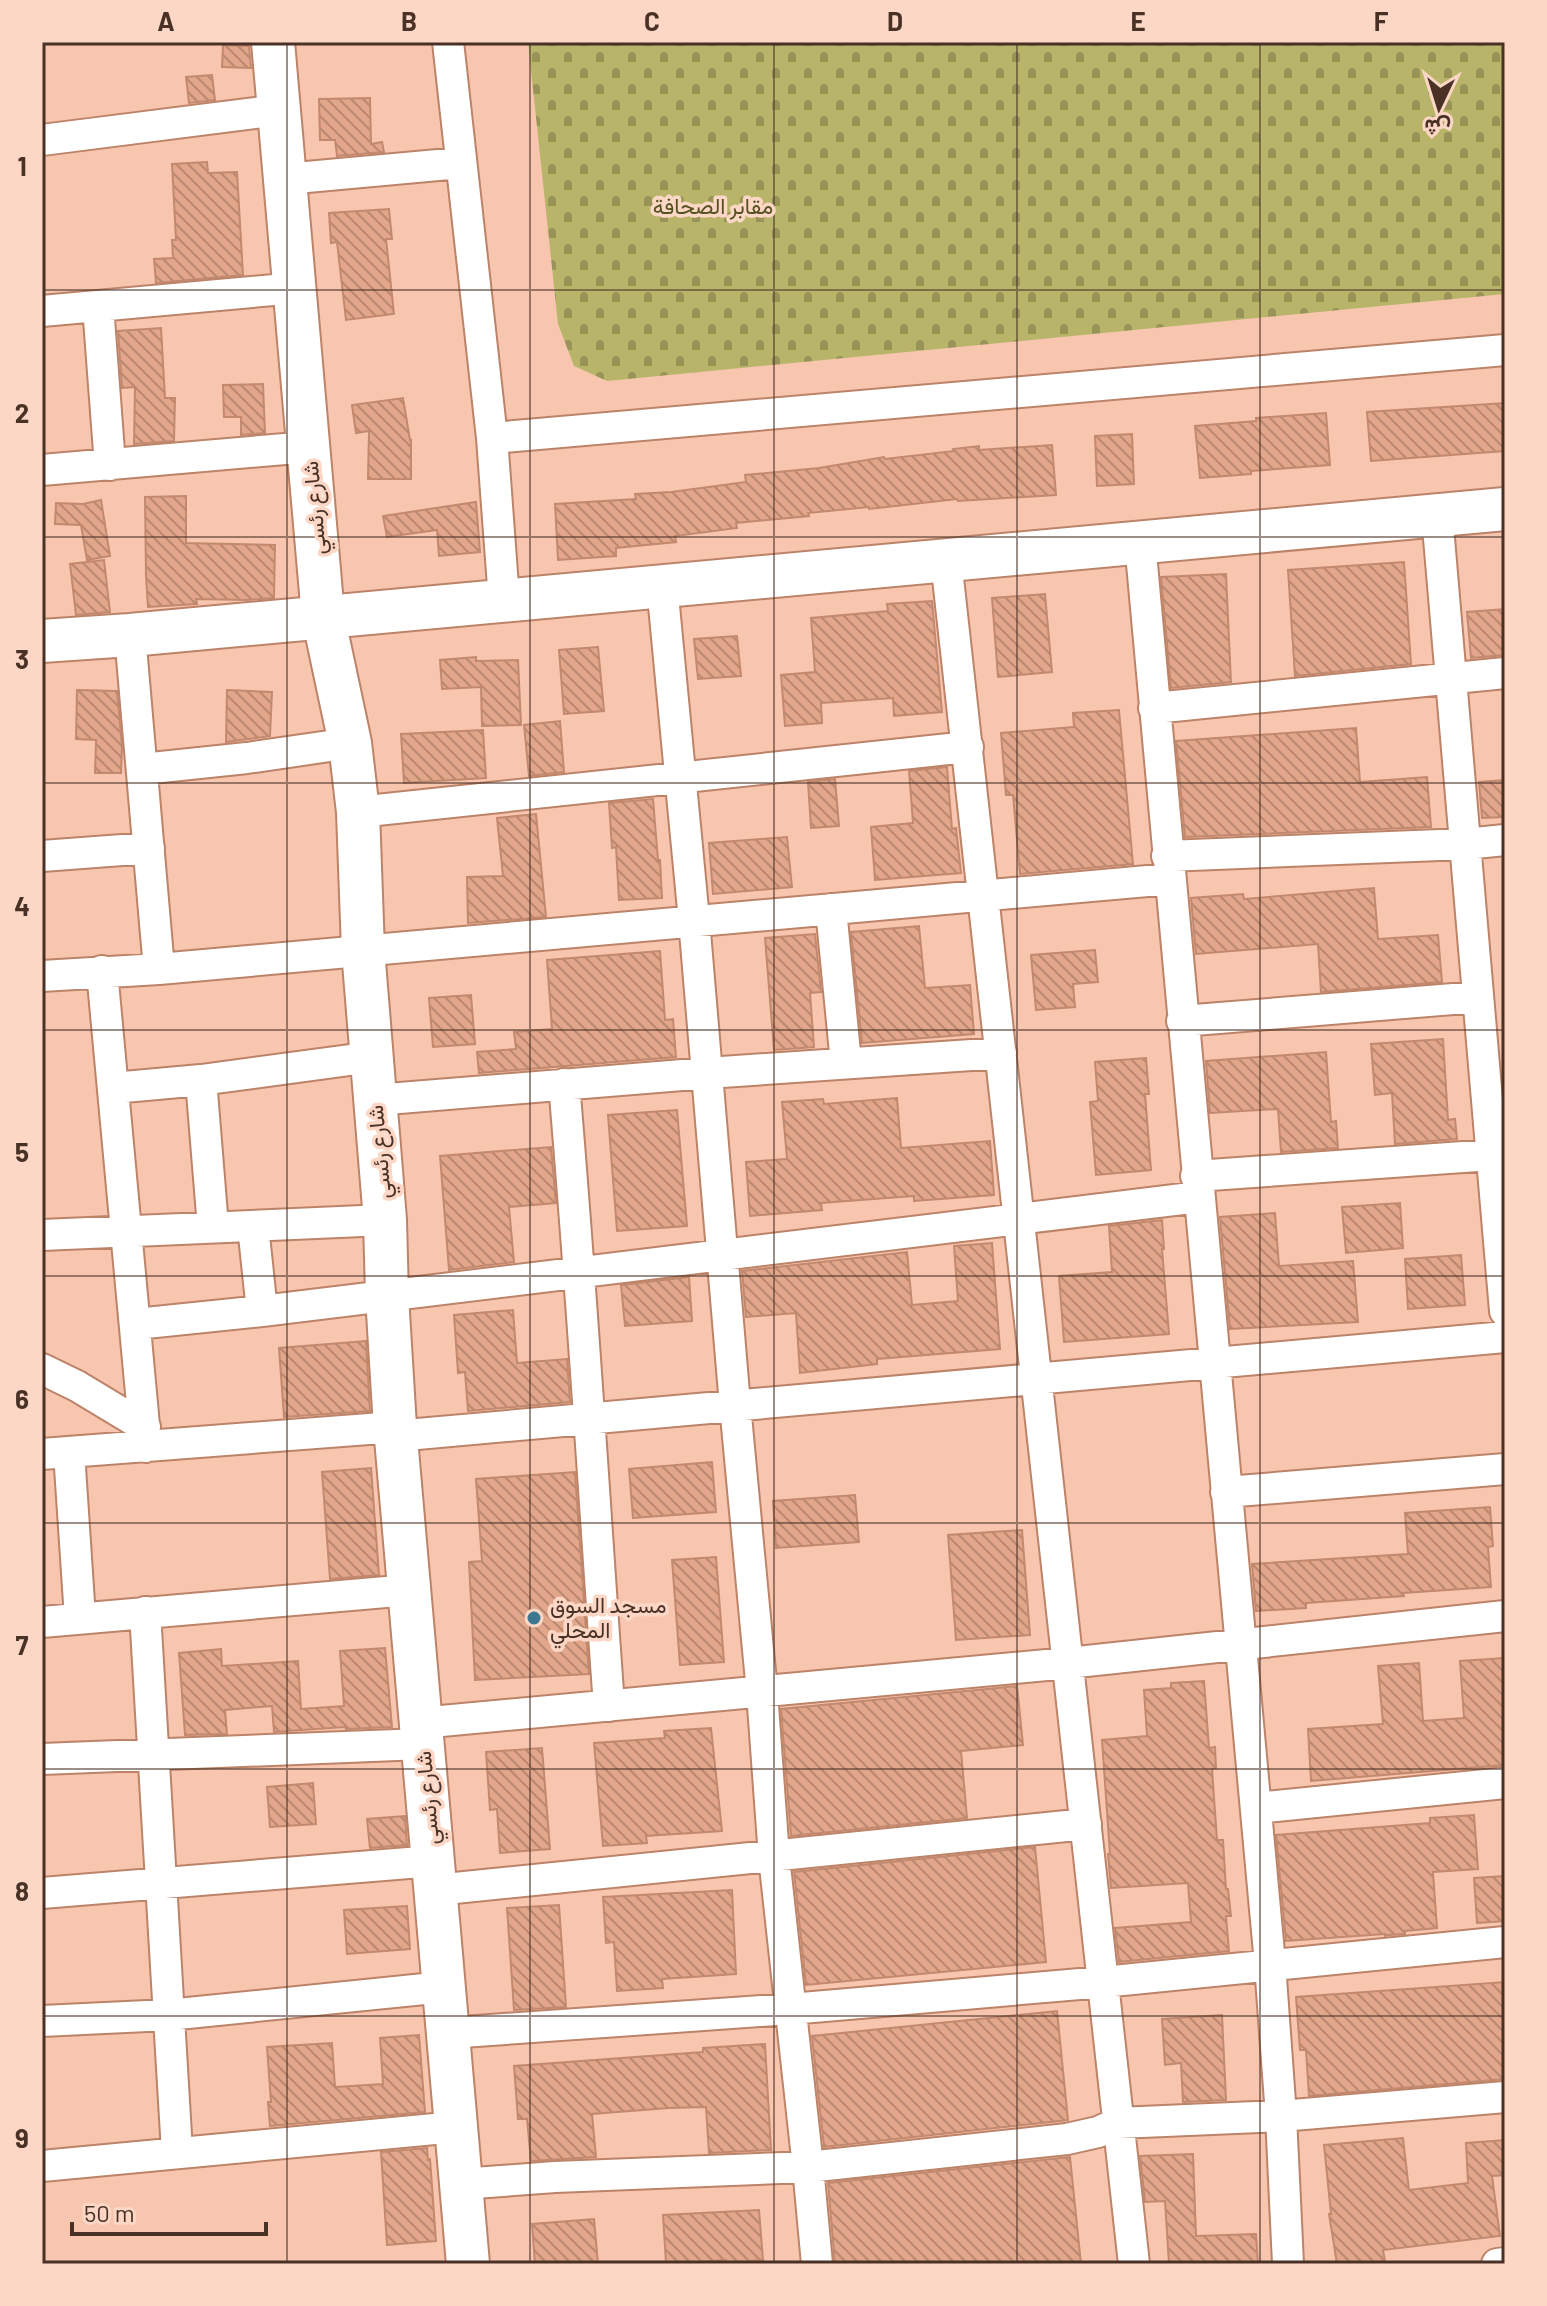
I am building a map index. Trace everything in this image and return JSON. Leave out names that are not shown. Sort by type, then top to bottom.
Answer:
[{"type":"street","name":"شارع رئسي","points":[[273,42],[323,616],[350,743],[358,812],[363,950],[385,1220],[395,1432],[468,2264]]},
{"type":"street","points":[[448,42],[492,438],[504,600]]},
{"type":"street","points":[[42,140],[279,110]]},
{"type":"street","points":[[285,179],[460,163]]},
{"type":"street","points":[[42,311],[296,288]]},
{"type":"street","points":[[98,306],[110,465]]},
{"type":"street","points":[[492,438],[1505,350]]},
{"type":"street","points":[[42,470],[308,447]]},
{"type":"street","points":[[42,641],[1505,509]]},
{"type":"street","points":[[1437,515],[1465,844],[1487,1003],[1505,1311]]},
{"type":"street","points":[[1140,542],[1270,1964],[1288,2264]]},
{"type":"street","points":[[946,560],[1134,2264]]},
{"type":"street","points":[[662,585],[762,1692],[774,1857],[817,2264]]},
{"type":"street","points":[[130,635],[159,969]]},
{"type":"street","points":[[1154,708],[1505,673]]},
{"type":"street","points":[[142,769],[350,743]]},
{"type":"street","points":[[358,812],[968,747]]},
{"type":"street","points":[[42,976],[159,969],[984,897],[1168,867],[1505,840]]},
{"type":"street","points":[[42,856],[149,848]]},
{"type":"street","points":[[831,909],[846,1063]]},
{"type":"street","points":[[102,971],[146,1437]]},
{"type":"street","points":[[1182,1021],[1487,1003]]},
{"type":"street","points":[[375,1100],[1001,1053]]},
{"type":"street","points":[[113,1088],[201,1080],[372,1057]]},
{"type":"street","points":[[201,1080],[213,1227]]},
{"type":"street","points":[[564,1084],[609,1706]]},
{"type":"street","points":[[136,1324],[1019,1219],[1198,1186],[1496,1162]]},
{"type":"street","points":[[42,1235],[385,1220]]},
{"type":"street","points":[[253,1226],[262,1311]]},
{"type":"street","points":[[80,1618],[56,1453],[146,1437],[395,1432],[588,1418],[1505,1337]]},
{"type":"street","points":[[42,1369],[77,1386],[146,1437]]},
{"type":"street","points":[[1226,1492],[1505,1469]]},
{"type":"street","points":[[42,1622],[409,1590]]},
{"type":"street","points":[[145,1612],[177,2152]]},
{"type":"street","points":[[42,1759],[421,1734],[609,1706],[1068,1663],[1505,1616]]},
{"type":"street","points":[[1256,1808],[1505,1783]]},
{"type":"street","points":[[42,1893],[161,1883],[434,1876],[774,1857],[1086,1824]]},
{"type":"street","points":[[448,2033],[790,2009],[1505,1942]]},
{"type":"street","points":[[42,2021],[168,2015],[444,1987]]},
{"type":"street","points":[[461,2184],[808,2167],[1067,2139],[1098,2132],[1118,2123],[1281,2116],[1505,2097]]},
{"type":"street","points":[[42,2166],[456,2127]]},
{"type":"street","points":[[1497,2264],[1505,2263]]},
{"type":"green space","name":"مقابر الصحافة","points":[[528,42],[1505,42],[1505,294],[607,381],[574,366],[558,324]]},
{"type":"building","points":[[223,45],[249,46],[251,68],[222,67]]},
{"type":"building","points":[[212,75],[215,100],[189,103],[186,77]]},
{"type":"building","points":[[370,98],[371,144],[382,142],[384,152],[337,156],[335,140],[320,140],[319,99]]},
{"type":"building","points":[[207,162],[208,173],[237,172],[243,275],[156,283],[154,259],[173,258],[172,240],[176,240],[172,164]]},
{"type":"building","points":[[389,209],[392,239],[386,239],[394,314],[346,320],[337,242],[331,243],[329,213]]},
{"type":"building","points":[[161,328],[165,398],[175,398],[174,441],[134,444],[135,387],[122,388],[118,331]]},
{"type":"building","points":[[263,384],[265,433],[241,435],[241,417],[224,417],[223,385]]},
{"type":"building","points":[[403,398],[411,440],[411,479],[368,479],[369,431],[356,433],[352,405]]},
{"type":"building","points":[[1505,403],[1505,451],[1371,461],[1367,412]]},
{"type":"building","points":[[1326,413],[1330,465],[1200,478],[1195,426]]},
{"type":"building","points":[[1132,434],[1134,484],[1097,486],[1095,436]]},
{"type":"building","points":[[1052,445],[1056,495],[957,499],[808,513],[809,516],[736,523],[737,528],[675,536],[676,542],[616,548],[616,556],[558,560],[555,504],[636,499],[635,494],[746,482],[745,475],[819,468],[884,457],[979,446],[979,450]]},
{"type":"building","points":[[186,496],[186,543],[275,545],[274,598],[196,599],[197,604],[148,607],[145,497]]},
{"type":"building","points":[[101,500],[110,556],[87,560],[81,525],[55,524],[56,503],[83,504]]},
{"type":"building","points":[[476,502],[480,552],[439,556],[437,530],[387,537],[383,516]]},
{"type":"building","points":[[104,560],[110,612],[76,615],[70,564]]},
{"type":"building","points":[[1404,562],[1411,664],[1295,676],[1288,570]]},
{"type":"building","points":[[1226,574],[1231,682],[1171,688],[1161,577]]},
{"type":"building","points":[[1045,594],[1052,672],[998,677],[992,598]]},
{"type":"building","points":[[932,601],[942,712],[894,716],[893,698],[821,703],[822,723],[785,726],[781,675],[815,672],[811,618],[888,611],[887,604]]},
{"type":"building","points":[[1505,609],[1505,655],[1471,658],[1467,612]]},
{"type":"building","points":[[737,636],[741,676],[698,679],[694,639]]},
{"type":"building","points":[[598,647],[604,711],[564,714],[559,650]]},
{"type":"building","points":[[476,657],[476,661],[518,660],[521,725],[482,726],[481,687],[442,689],[440,660]]},
{"type":"building","points":[[77,690],[117,691],[121,773],[95,773],[96,740],[76,739]]},
{"type":"building","points":[[227,690],[272,692],[270,736],[226,742]]},
{"type":"building","points":[[1119,710],[1133,864],[1020,874],[1013,795],[1006,795],[1001,733],[1074,727],[1073,713]]},
{"type":"building","points":[[560,721],[564,772],[529,776],[524,725]]},
{"type":"building","points":[[1356,728],[1360,782],[1427,777],[1431,827],[1185,837],[1176,741]]},
{"type":"building","points":[[483,730],[486,778],[404,783],[401,734]]},
{"type":"building","points":[[947,767],[952,829],[956,828],[961,873],[875,880],[871,827],[913,823],[909,771]]},
{"type":"building","points":[[835,779],[839,826],[811,828],[808,782]]},
{"type":"building","points":[[1505,780],[1505,817],[1482,818],[1479,782]]},
{"type":"building","points":[[653,799],[662,898],[619,900],[616,847],[612,848],[609,803]]},
{"type":"building","points":[[536,814],[546,917],[468,923],[467,877],[503,876],[497,818]]},
{"type":"building","points":[[787,837],[792,887],[713,894],[709,843]]},
{"type":"building","points":[[1374,888],[1378,939],[1438,935],[1442,982],[1321,992],[1318,944],[1196,954],[1191,898],[1243,894],[1244,899]]},
{"type":"building","points":[[919,926],[925,988],[970,985],[974,1034],[862,1043],[851,932]]},
{"type":"building","points":[[815,934],[821,992],[810,993],[814,1047],[774,1050],[765,938]]},
{"type":"building","points":[[1095,950],[1098,982],[1073,984],[1075,1007],[1036,1010],[1031,955]]},
{"type":"building","points":[[660,951],[665,1020],[673,1019],[676,1057],[479,1073],[477,1052],[516,1049],[514,1032],[552,1029],[547,960]]},
{"type":"building","points":[[471,995],[475,1044],[433,1047],[429,998]]},
{"type":"building","points":[[1443,1039],[1448,1120],[1455,1119],[1457,1139],[1395,1144],[1392,1093],[1375,1095],[1371,1044]]},
{"type":"building","points":[[1326,1052],[1331,1122],[1336,1121],[1338,1148],[1281,1152],[1278,1109],[1210,1113],[1206,1061]]},
{"type":"building","points":[[1146,1058],[1149,1094],[1145,1094],[1151,1170],[1096,1175],[1090,1102],[1098,1101],[1095,1062]]},
{"type":"building","points":[[897,1098],[901,1148],[990,1141],[994,1195],[914,1201],[914,1196],[821,1203],[822,1210],[750,1216],[746,1162],[787,1159],[782,1102],[823,1099],[824,1104]]},
{"type":"building","points":[[677,1110],[687,1226],[617,1231],[608,1115]]},
{"type":"building","points":[[551,1147],[556,1203],[509,1207],[514,1262],[449,1270],[440,1156]]},
{"type":"building","points":[[1400,1203],[1403,1248],[1346,1253],[1342,1207]]},
{"type":"building","points":[[1275,1213],[1279,1266],[1353,1261],[1358,1322],[1230,1329],[1220,1217]]},
{"type":"building","points":[[1162,1220],[1169,1334],[1064,1342],[1059,1276],[1112,1272],[1109,1226]]},
{"type":"building","points":[[992,1243],[1000,1349],[877,1359],[877,1364],[800,1373],[796,1313],[746,1317],[742,1271],[907,1252],[912,1305],[958,1301],[954,1246]]},
{"type":"building","points":[[1461,1255],[1465,1305],[1408,1309],[1405,1259]]},
{"type":"building","points":[[689,1277],[692,1321],[625,1326],[621,1285]]},
{"type":"building","points":[[513,1310],[517,1363],[567,1359],[570,1402],[468,1411],[465,1372],[458,1373],[454,1315]]},
{"type":"building","points":[[366,1341],[370,1411],[284,1417],[279,1348]]},
{"type":"building","points":[[712,1462],[716,1512],[633,1518],[629,1469]]},
{"type":"building","points":[[371,1468],[379,1575],[330,1579],[322,1472]]},
{"type":"building","name":"مسجد السوق المحلي","points":[[575,1472],[589,1674],[475,1680],[469,1562],[482,1561],[476,1479]]},
{"type":"building","points":[[855,1495],[859,1542],[776,1548],[773,1501]]},
{"type":"building","points":[[1490,1507],[1493,1546],[1488,1547],[1491,1587],[1403,1593],[1404,1596],[1306,1603],[1306,1608],[1256,1611],[1252,1564],[1408,1554],[1405,1513]]},
{"type":"building","points":[[1022,1530],[1030,1635],[956,1640],[948,1535]]},
{"type":"building","points":[[716,1557],[724,1662],[680,1665],[672,1560]]},
{"type":"building","points":[[385,1648],[392,1727],[274,1732],[272,1706],[225,1710],[227,1734],[185,1735],[179,1653],[221,1649],[222,1666],[298,1661],[301,1709],[344,1706],[340,1651]]},
{"type":"building","points":[[1504,1658],[1505,1765],[1311,1781],[1308,1729],[1383,1724],[1378,1666],[1419,1663],[1423,1721],[1464,1718],[1460,1661]]},
{"type":"building","points":[[1204,1681],[1209,1748],[1215,1747],[1216,1768],[1212,1769],[1217,1840],[1223,1840],[1231,1916],[1226,1916],[1229,1951],[1119,1962],[1115,1928],[1191,1922],[1188,1883],[1111,1888],[1102,1740],[1147,1736],[1144,1690],[1171,1688],[1171,1683]]},
{"type":"building","points":[[1017,1686],[1023,1745],[961,1751],[967,1818],[791,1836],[781,1709]]},
{"type":"building","points":[[711,1728],[722,1831],[646,1836],[647,1843],[603,1846],[594,1743],[665,1738],[664,1731]]},
{"type":"building","points":[[542,1748],[550,1849],[500,1853],[497,1809],[490,1810],[486,1752]]},
{"type":"building","points":[[313,1783],[316,1824],[270,1827],[267,1787]]},
{"type":"building","points":[[1474,1815],[1478,1869],[1433,1872],[1437,1928],[1385,1936],[1286,1941],[1276,1835],[1430,1823],[1430,1818]]},
{"type":"building","points":[[405,1816],[407,1845],[370,1848],[367,1819]]},
{"type":"building","points":[[1035,1847],[1046,1962],[806,1985],[794,1872]]},
{"type":"building","points":[[1505,1876],[1505,1921],[1477,1923],[1474,1878]]},
{"type":"building","points":[[732,1890],[736,1974],[662,1979],[663,1988],[617,1991],[614,1942],[606,1943],[603,1897]]},
{"type":"building","points":[[559,1905],[566,2007],[514,2010],[507,1908]]},
{"type":"building","points":[[407,1906],[410,1949],[347,1954],[344,1910]]},
{"type":"building","points":[[1505,1982],[1505,2079],[1309,2096],[1306,2050],[1300,2050],[1296,1997]]},
{"type":"building","points":[[1057,2011],[1068,2120],[824,2147],[812,2036]]},
{"type":"building","points":[[1222,2015],[1226,2100],[1183,2102],[1181,2063],[1165,2065],[1162,2019]]},
{"type":"building","points":[[419,2035],[425,2112],[270,2126],[267,2047],[332,2043],[335,2087],[383,2084],[380,2038]]},
{"type":"building","points":[[765,2044],[771,2150],[709,2153],[706,2107],[669,2108],[592,2114],[596,2157],[531,2161],[527,2119],[518,2119],[514,2066],[703,2052],[703,2048]]},
{"type":"building","points":[[1403,2138],[1409,2190],[1468,2183],[1466,2143],[1505,2140],[1505,2175],[1492,2176],[1500,2236],[1383,2250],[1385,2261],[1337,2264],[1329,2214],[1324,2145]]},
{"type":"building","points":[[427,2148],[436,2241],[387,2245],[381,2152]]},
{"type":"building","points":[[1193,2154],[1196,2236],[1256,2234],[1258,2264],[1169,2264],[1165,2201],[1145,2202],[1140,2156]]},
{"type":"building","points":[[1070,2157],[1081,2264],[835,2264],[828,2183]]},
{"type":"building","points":[[759,2210],[763,2260],[666,2264],[663,2215]]},
{"type":"building","points":[[594,2219],[598,2264],[535,2264],[532,2224]]},
{"type":"place","name":"مسجد السوق المحلي","points":[[534,1618]]}]
